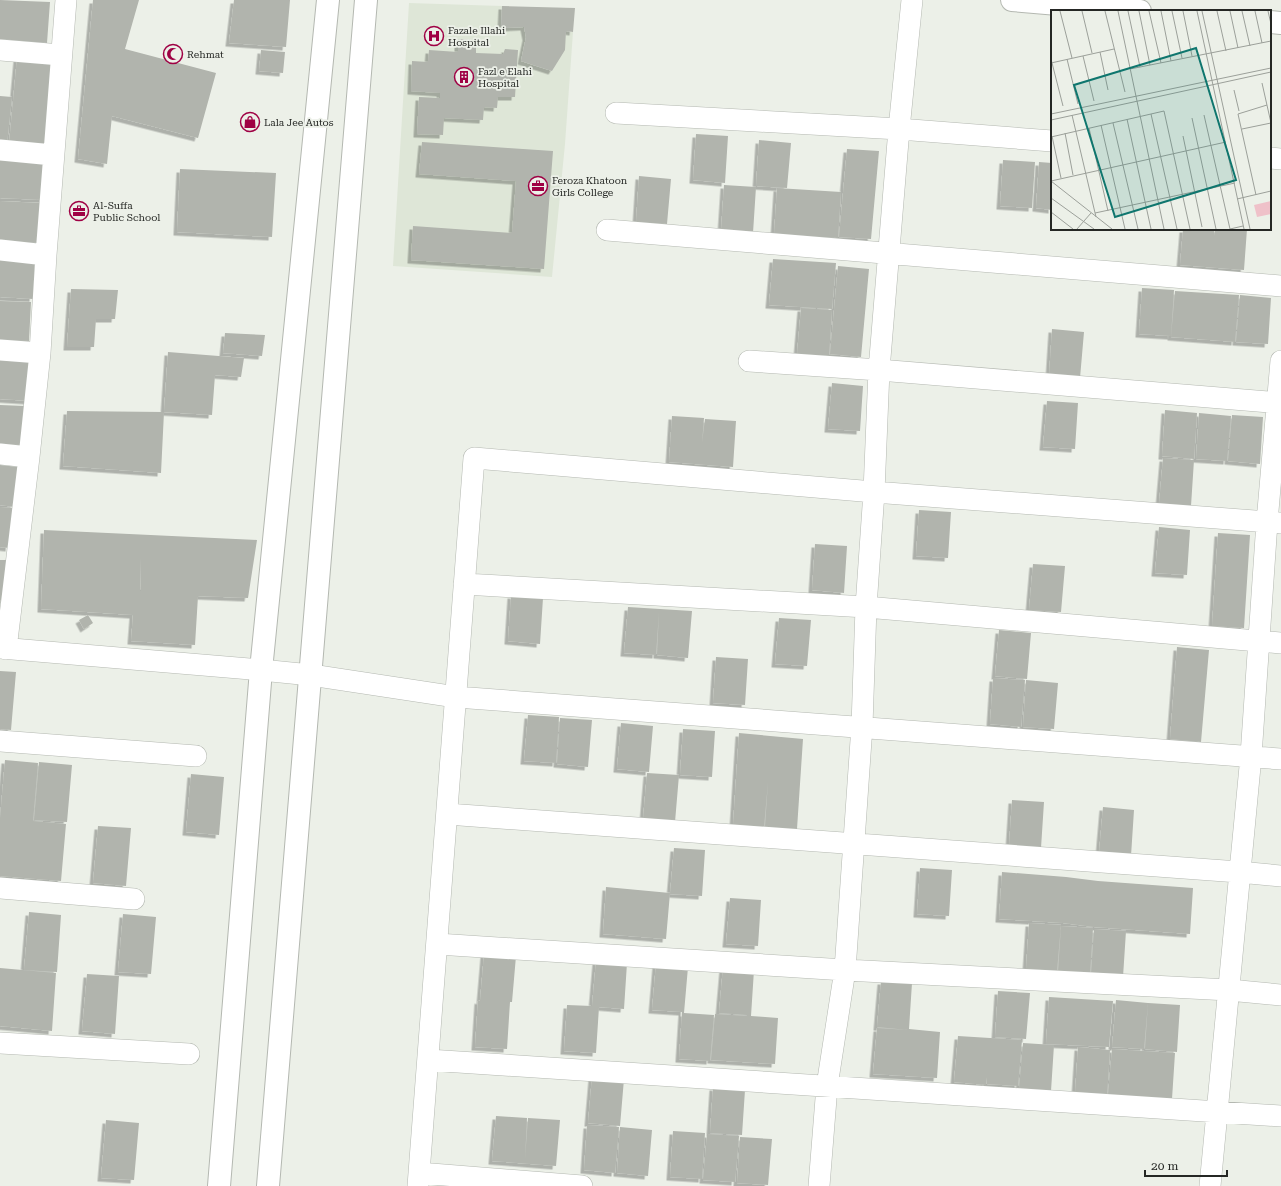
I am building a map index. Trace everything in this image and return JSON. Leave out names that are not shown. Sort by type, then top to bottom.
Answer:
[{"type":"street","points":[[66,0],[53,155],[40,353],[29,457],[9,555],[3,649],[311,675],[456,697],[862,726],[1281,759]]},
{"type":"street","points":[[219,1186],[261,670],[328,0]]},
{"type":"street","points":[[268,1186],[366,0]]},
{"type":"street","points":[[819,1186],[827,1086],[845,970],[862,726],[866,607],[874,492],[879,370],[899,128],[912,0]]},
{"type":"street","points":[[1012,0],[1128,10]]},
{"type":"street","points":[[1271,22],[1281,23]]},
{"type":"street","points":[[0,50],[61,55]]},
{"type":"street","points":[[616,113],[899,128],[1051,141]]},
{"type":"street","points":[[0,150],[53,155]]},
{"type":"street","points":[[1271,158],[1281,159]]},
{"type":"street","points":[[607,230],[1281,286]]},
{"type":"street","points":[[0,250],[46,255]]},
{"type":"street","points":[[0,350],[40,353]]},
{"type":"street","points":[[749,361],[879,370],[1279,403]]},
{"type":"street","points":[[1210,1186],[1251,756],[1260,642],[1274,523],[1281,362]]},
{"type":"street","points":[[0,454],[29,457]]},
{"type":"street","points":[[582,1186],[418,1180],[474,458],[874,492],[1274,523]]},
{"type":"street","points":[[464,584],[866,607],[1281,644]]},
{"type":"street","points":[[0,741],[196,756]]},
{"type":"street","points":[[447,814],[1281,876]]},
{"type":"street","points":[[0,888],[134,900]]},
{"type":"street","points":[[437,944],[845,970],[1229,990],[1281,995]]},
{"type":"street","points":[[0,1043],[189,1054]]},
{"type":"street","points":[[428,1060],[1281,1116]]},
{"type":"shaded area","points":[[409,3],[502,6],[501,28],[524,27],[526,37],[521,61],[552,71],[564,50],[566,31],[573,32],[565,144],[552,277],[393,266]]},
{"type":"building","points":[[0,0],[50,2],[47,43],[0,39]]},
{"type":"building","points":[[93,0],[139,0],[125,49],[216,73],[198,138],[112,116],[107,164],[78,159]]},
{"type":"building","points":[[234,0],[290,0],[286,47],[229,43]]},
{"type":"building","points":[[502,6],[575,8],[573,32],[566,31],[565,50],[552,71],[521,61],[526,37],[524,27],[501,28]]},
{"type":"building","name":"Fazl e Elahi Hospital","points":[[458,39],[476,40],[476,53],[503,54],[505,49],[518,50],[515,97],[498,97],[497,108],[484,107],[483,120],[444,118],[443,135],[417,134],[419,97],[440,98],[440,93],[411,91],[412,61],[428,62],[429,50],[458,52]]},
{"type":"building","points":[[261,50],[285,52],[283,73],[259,71]]},
{"type":"building","points":[[17,58],[55,61],[47,147],[9,144]]},
{"type":"building","points":[[0,96],[12,97],[7,144],[0,143]]},
{"type":"building","points":[[696,134],[728,136],[725,183],[693,180]]},
{"type":"building","points":[[759,140],[791,143],[787,188],[756,186]]},
{"type":"building","points":[[422,142],[553,151],[544,269],[411,260],[413,226],[512,233],[516,181],[419,174]]},
{"type":"building","points":[[847,149],[879,151],[871,239],[839,237]]},
{"type":"building","points":[[0,159],[45,161],[43,200],[0,198]]},
{"type":"building","points":[[1003,160],[1035,162],[1032,208],[1000,206]]},
{"type":"building","points":[[1039,162],[1051,163],[1051,210],[1036,208]]},
{"type":"building","points":[[180,169],[276,173],[272,237],[177,232]]},
{"type":"building","points":[[639,176],[671,179],[667,224],[636,222]]},
{"type":"building","points":[[724,185],[756,187],[753,233],[721,231]]},
{"type":"building","points":[[777,188],[841,192],[838,238],[774,234]]},
{"type":"building","points":[[0,201],[41,203],[39,243],[0,240]]},
{"type":"building","points":[[1183,230],[1214,230],[1214,236],[1215,230],[1247,230],[1244,270],[1180,265]]},
{"type":"building","points":[[0,257],[35,259],[33,299],[0,297]]},
{"type":"building","points":[[773,259],[836,263],[832,309],[769,305]]},
{"type":"building","points":[[838,266],[869,269],[861,357],[830,354]]},
{"type":"building","points":[[1142,288],[1174,290],[1171,336],[1139,334]]},
{"type":"building","points":[[71,289],[118,290],[115,319],[96,319],[94,347],[67,347]]},
{"type":"building","points":[[1175,291],[1239,295],[1235,342],[1171,337]]},
{"type":"building","points":[[1240,295],[1271,298],[1268,344],[1236,342]]},
{"type":"building","points":[[0,301],[31,302],[29,341],[0,340]]},
{"type":"building","points":[[801,308],[832,310],[829,356],[797,354]]},
{"type":"building","points":[[1052,329],[1084,332],[1080,378],[1049,376]]},
{"type":"building","points":[[225,333],[265,335],[262,356],[223,353]]},
{"type":"building","points":[[168,352],[244,358],[241,377],[215,375],[212,415],[164,412]]},
{"type":"building","points":[[0,360],[33,362],[31,401],[0,399]]},
{"type":"building","points":[[832,383],[863,386],[860,431],[828,429]]},
{"type":"building","points":[[1047,401],[1078,403],[1075,449],[1043,447]]},
{"type":"building","points":[[0,405],[25,406],[22,445],[0,444]]},
{"type":"building","points":[[1165,410],[1197,413],[1194,459],[1162,456]]},
{"type":"building","points":[[67,411],[164,412],[161,473],[63,466]]},
{"type":"building","points":[[1199,413],[1231,416],[1227,461],[1196,459]]},
{"type":"building","points":[[1232,415],[1263,417],[1260,464],[1228,461]]},
{"type":"building","points":[[672,416],[704,418],[702,443],[705,419],[736,421],[733,467],[669,462]]},
{"type":"building","points":[[1163,458],[1194,460],[1191,506],[1159,504]]},
{"type":"building","points":[[0,465],[18,467],[14,507],[0,505]]},
{"type":"building","points":[[0,507],[13,508],[9,548],[0,547]]},
{"type":"building","points":[[919,510],[951,512],[948,558],[916,556]]},
{"type":"building","points":[[1159,527],[1190,530],[1187,575],[1155,573]]},
{"type":"building","points":[[44,530],[257,540],[248,598],[198,596],[195,645],[131,641],[133,615],[41,609]],"holes":[[[141,558],[141,591],[140,591]]]},
{"type":"building","points":[[1218,533],[1250,535],[1244,628],[1212,626]]},
{"type":"building","points":[[815,544],[847,546],[844,593],[812,590]]},
{"type":"building","points":[[0,560],[9,560],[4,600],[0,600]]},
{"type":"building","points":[[1033,564],[1065,566],[1061,612],[1029,610]]},
{"type":"building","points":[[511,595],[543,598],[540,644],[508,641]]},
{"type":"building","points":[[628,607],[692,611],[688,658],[657,655],[659,612],[656,655],[624,653]]},
{"type":"building","points":[[88,615],[93,623],[84,629],[79,620]]},
{"type":"building","points":[[779,618],[811,620],[807,666],[775,664]]},
{"type":"building","points":[[999,630],[1031,633],[1027,679],[995,676]]},
{"type":"building","points":[[1177,647],[1209,650],[1201,742],[1170,739]]},
{"type":"building","points":[[716,657],[748,659],[745,705],[713,703]]},
{"type":"building","points":[[0,671],[16,672],[11,730],[0,729]]},
{"type":"building","points":[[993,678],[1025,680],[1021,727],[990,724]]},
{"type":"building","points":[[1026,680],[1058,683],[1054,729],[1023,727]]},
{"type":"building","points":[[528,715],[559,717],[556,763],[524,761]]},
{"type":"building","points":[[560,718],[592,720],[588,767],[557,764]]},
{"type":"building","points":[[621,723],[653,726],[649,772],[617,769]]},
{"type":"building","points":[[683,729],[715,731],[712,777],[680,775]]},
{"type":"building","points":[[739,733],[803,739],[797,829],[765,827],[768,782],[764,827],[733,825]]},
{"type":"building","points":[[5,760],[38,763],[33,821],[66,824],[61,881],[0,876],[0,818]]},
{"type":"building","points":[[39,762],[72,765],[67,822],[34,820]]},
{"type":"building","points":[[647,773],[679,775],[675,822],[643,819]]},
{"type":"building","points":[[191,774],[224,777],[219,835],[186,832]]},
{"type":"building","points":[[1012,800],[1044,802],[1041,848],[1009,846]]},
{"type":"building","points":[[1103,807],[1134,810],[1131,856],[1099,853]]},
{"type":"building","points":[[98,826],[131,828],[126,886],[93,883]]},
{"type":"building","points":[[674,848],[705,850],[702,896],[670,894]]},
{"type":"building","points":[[920,868],[952,870],[949,916],[917,914]]},
{"type":"building","points":[[1002,872],[1193,888],[1190,934],[999,919]]},
{"type":"building","points":[[606,887],[670,893],[666,939],[603,934]]},
{"type":"building","points":[[730,898],[761,900],[758,946],[726,944]]},
{"type":"building","points":[[29,912],[61,915],[57,972],[24,970]]},
{"type":"building","points":[[123,914],[156,917],[151,974],[118,972]]},
{"type":"building","points":[[1029,923],[1061,925],[1057,971],[1026,969]]},
{"type":"building","points":[[1061,926],[1093,928],[1090,974],[1058,972]]},
{"type":"building","points":[[1094,929],[1126,931],[1123,977],[1091,974]]},
{"type":"building","points":[[484,954],[516,956],[512,1002],[510,1002],[507,1049],[475,1047],[478,1000],[480,1001]]},
{"type":"building","points":[[596,961],[627,963],[624,1009],[599,1007],[596,1053],[564,1051],[567,1005],[592,1006]]},
{"type":"building","points":[[656,964],[688,967],[684,1013],[714,1015],[710,1061],[679,1059],[682,1012],[652,1010]]},
{"type":"building","points":[[723,967],[754,970],[751,1016],[778,1018],[775,1064],[711,1060],[715,1014],[747,1016],[719,1013]]},
{"type":"building","points":[[0,968],[56,973],[52,1031],[0,1026]]},
{"type":"building","points":[[87,974],[119,976],[115,1034],[82,1031]]},
{"type":"building","points":[[881,981],[912,983],[909,1029],[940,1032],[937,1078],[873,1074],[877,1028],[908,1030],[877,1027]]},
{"type":"building","points":[[998,991],[1030,993],[1026,1039],[995,1037]]},
{"type":"building","points":[[1049,997],[1113,1001],[1109,1047],[1046,1044]]},
{"type":"building","points":[[1116,1000],[1148,1003],[1144,1049],[1112,1047]]},
{"type":"building","points":[[1148,1003],[1180,1005],[1177,1052],[1145,1049]]},
{"type":"building","points":[[958,1036],[1022,1040],[1018,1086],[987,1084],[986,1077],[986,1085],[954,1082]]},
{"type":"building","points":[[1023,1043],[1054,1045],[1051,1091],[1019,1089]]},
{"type":"building","points":[[1078,1047],[1110,1050],[1107,1096],[1075,1093]]},
{"type":"building","points":[[1112,1049],[1175,1053],[1172,1099],[1108,1095]]},
{"type":"building","points":[[592,1077],[624,1079],[620,1126],[588,1123]]},
{"type":"building","points":[[713,1087],[745,1090],[742,1135],[710,1133]]},
{"type":"building","points":[[496,1116],[527,1118],[525,1159],[528,1118],[560,1120],[556,1166],[492,1161]]},
{"type":"building","points":[[106,1120],[139,1123],[134,1180],[101,1178]]},
{"type":"building","points":[[587,1125],[619,1127],[615,1173],[584,1170]]},
{"type":"building","points":[[620,1127],[652,1130],[648,1176],[617,1173]]},
{"type":"building","points":[[673,1131],[705,1133],[702,1179],[670,1177]]},
{"type":"building","points":[[707,1134],[739,1136],[735,1182],[703,1180]]},
{"type":"building","points":[[740,1137],[772,1139],[768,1185],[737,1183]]},
{"type":"place","name":"Fazale Illahi Hospital","points":[[434,36]]},
{"type":"place","name":"Rehmat","points":[[173,54]]},
{"type":"place","name":"Fazl e Elahi Hospital","points":[[464,77]]},
{"type":"place","name":"Lala Jee Autos","points":[[250,122]]},
{"type":"place","name":"Feroza Khatoon Girls College","points":[[538,186]]},
{"type":"place","name":"Al-Suffa Public School","points":[[79,211]]}]
